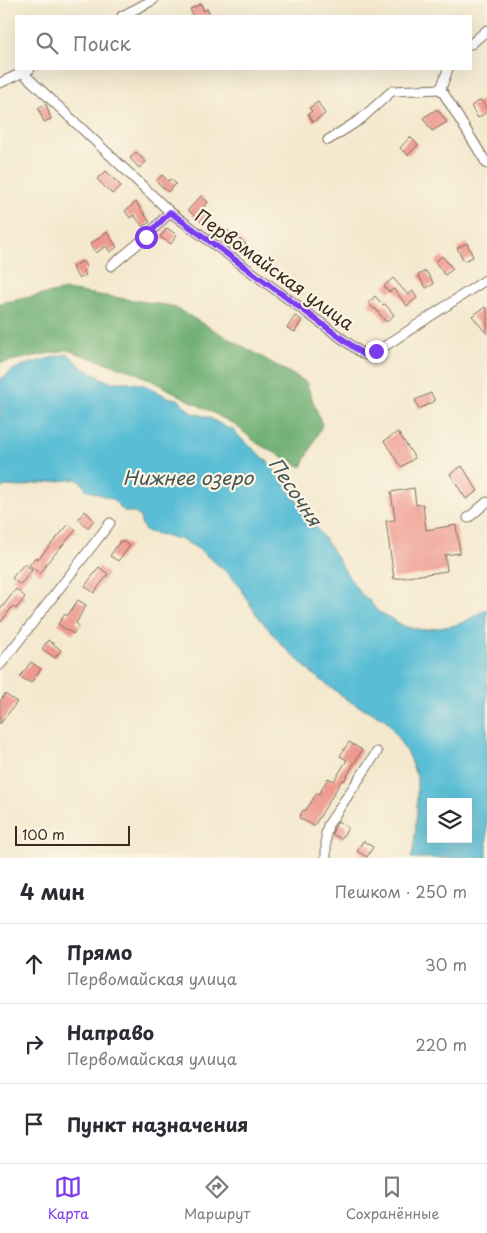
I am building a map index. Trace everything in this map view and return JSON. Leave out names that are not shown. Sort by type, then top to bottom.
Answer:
[{"type":"street","points":[[124,15],[153,0]]},
{"type":"street","points":[[472,43],[487,30]]},
{"type":"street","points":[[441,89],[448,70]]},
{"type":"street","points":[[0,83],[27,71]]},
{"type":"street","name":"Первомайская улица","points":[[27,71],[170,212],[363,354],[370,356],[487,278]]},
{"type":"street","points":[[328,140],[361,119],[392,91],[441,89]]},
{"type":"street","points":[[441,89],[487,164]]},
{"type":"street","name":"Первомайская улица","points":[[111,266],[146,237],[170,212]]},
{"type":"street","points":[[468,518],[487,502]]},
{"type":"street","points":[[0,665],[110,523]]},
{"type":"street","points":[[326,858],[328,825],[377,752]]},
{"type":"green space","points":[[66,290],[172,306],[306,382],[322,425],[302,467],[258,444],[234,424],[137,373],[67,350],[0,363],[0,303]]},
{"type":"water","name":"Нижнее озеро","points":[[68,354],[83,368],[109,382],[129,382],[147,386],[167,397],[178,399],[192,413],[208,417],[227,428],[233,429],[241,439],[270,464],[329,545],[350,579],[377,611],[406,627],[423,630],[452,626],[464,622],[487,609],[487,858],[411,858],[414,847],[417,811],[417,777],[408,755],[388,722],[349,701],[313,674],[282,645],[256,614],[239,586],[229,574],[200,550],[183,540],[145,531],[140,516],[132,512],[125,512],[112,499],[87,490],[76,479],[21,487],[8,486],[3,487],[0,491],[0,380],[18,367]]},
{"type":"building","points":[[201,4],[204,11],[207,9],[210,14],[193,15],[190,9]]},
{"type":"building","points":[[481,100],[487,112],[478,118],[471,106]]},
{"type":"building","points":[[318,102],[325,114],[313,122],[308,114],[312,111],[309,108]]},
{"type":"building","points":[[46,104],[51,119],[44,122],[38,108]]},
{"type":"building","points":[[437,109],[447,122],[432,131],[423,118]]},
{"type":"building","points":[[410,137],[418,145],[408,155],[400,148]]},
{"type":"building","points":[[136,152],[146,162],[139,168],[130,158]]},
{"type":"building","points":[[106,171],[121,186],[112,194],[97,179]]},
{"type":"building","points":[[162,175],[168,181],[170,179],[176,184],[168,192],[156,181]]},
{"type":"building","points":[[201,196],[208,202],[201,210],[208,216],[202,223],[188,210]]},
{"type":"building","points":[[136,202],[150,222],[143,227],[134,215],[130,218],[125,211]]},
{"type":"building","points":[[167,228],[177,235],[171,244],[160,237]]},
{"type":"building","points":[[227,230],[246,244],[239,254],[222,242],[224,239],[222,238]]},
{"type":"building","points":[[107,232],[117,247],[110,252],[106,246],[96,253],[90,244]]},
{"type":"building","points":[[467,243],[473,257],[464,261],[457,248]]},
{"type":"building","points":[[442,256],[453,269],[445,275],[435,262]]},
{"type":"building","points":[[83,261],[87,268],[83,271],[86,275],[79,279],[72,267]]},
{"type":"building","points":[[426,271],[434,284],[426,288],[418,275]]},
{"type":"building","points":[[393,278],[408,295],[413,291],[417,298],[407,306],[394,289],[389,292],[384,286]]},
{"type":"building","points":[[375,296],[394,315],[386,322],[375,308],[368,303]]},
{"type":"building","points":[[485,307],[487,310],[487,334],[472,316]]},
{"type":"building","points":[[295,316],[302,320],[295,332],[287,328]]},
{"type":"building","points":[[431,393],[435,401],[419,409],[415,400]]},
{"type":"building","points":[[398,432],[415,458],[401,467],[384,441]]},
{"type":"building","points":[[462,466],[478,491],[466,499],[450,474]]},
{"type":"building","points":[[414,488],[416,505],[423,504],[426,530],[456,525],[460,553],[445,555],[447,571],[394,579],[386,521],[395,520],[391,492]]},
{"type":"building","points":[[85,511],[94,520],[88,528],[78,519]]},
{"type":"building","points":[[69,524],[76,530],[45,565],[40,574],[29,565],[36,557],[38,559]]},
{"type":"building","points":[[120,541],[130,546],[118,561],[110,556]]},
{"type":"building","points":[[24,564],[32,570],[20,585],[12,578]]},
{"type":"building","points":[[99,567],[108,574],[94,593],[85,586]]},
{"type":"building","points":[[16,589],[25,597],[16,609],[13,606],[0,623],[0,610]]},
{"type":"building","points":[[78,600],[86,605],[76,623],[79,626],[73,634],[58,624],[65,614],[67,616]]},
{"type":"building","points":[[48,640],[61,650],[55,658],[42,649]]},
{"type":"building","points":[[31,662],[41,669],[31,683],[20,677]]},
{"type":"building","points":[[5,694],[17,702],[0,724],[0,701]]},
{"type":"building","points":[[349,742],[362,750],[314,826],[299,818],[317,793],[319,794],[328,778],[334,781],[347,760],[340,756]]},
{"type":"building","points":[[338,821],[348,828],[341,839],[332,834]]},
{"type":"building","points":[[363,841],[373,847],[367,857],[357,851]]},
{"type":"route","points":[[146,237],[170,212],[363,354],[370,356],[376,351]]},
{"type":"water label","name":"Песочня","points":[[296,491]]}]
